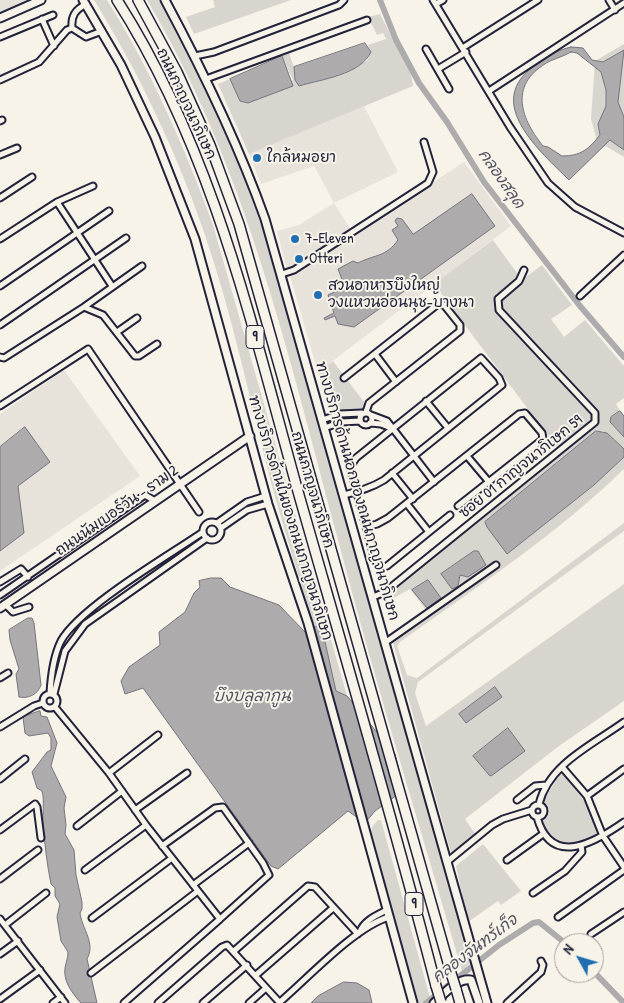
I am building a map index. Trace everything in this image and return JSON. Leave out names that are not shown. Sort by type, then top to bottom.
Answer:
[{"type":"highway","name":"ถนนกาญจนาภิเษก","points":[[118,0],[180,120],[228,242],[354,688],[436,986],[439,1003]]},
{"type":"highway","name":"ถนนกาญจนาภิเษก","points":[[138,0],[177,72],[210,145],[239,224],[460,1003]]},
{"type":"main road","points":[[0,18],[41,0]]},
{"type":"main road","name":"ทางบริการด้านนอกของถนนกาญจนาภิเษก","points":[[166,0],[206,79],[248,173],[282,274],[487,1003]]},
{"type":"main road","name":"ทางบริการด้านในของถนนกาญจนาภิเษก","points":[[85,2],[102,31],[155,137],[195,239],[267,500],[308,623],[413,1003]]},
{"type":"main road","name":"ถนนนัมเบอร์วัน - ราม 2","points":[[3,606],[250,436]]},
{"type":"main road","points":[[439,1003],[451,988],[468,979],[471,980],[479,1003]]},
{"type":"street","points":[[195,56],[214,52],[339,6],[344,0]]},
{"type":"street","points":[[443,0],[435,2],[533,164],[548,183],[575,207],[624,232]]},
{"type":"street","points":[[438,69],[538,0]]},
{"type":"street","points":[[609,0],[615,10]]},
{"type":"street","points":[[72,28],[71,19],[74,12],[85,2]]},
{"type":"street","points":[[489,91],[624,3]]},
{"type":"street","points":[[0,37],[53,14]]},
{"type":"street","points":[[42,19],[54,46]]},
{"type":"street","points":[[206,79],[367,20]]},
{"type":"street","points":[[72,28],[86,37],[102,31]]},
{"type":"street","points":[[0,80],[39,62],[67,30],[72,28]]},
{"type":"street","points":[[426,49],[449,89]]},
{"type":"street","points":[[282,274],[294,270],[428,183],[433,172],[424,142]]},
{"type":"street","points":[[0,155],[17,148]]},
{"type":"street","points":[[0,198],[32,177]]},
{"type":"street","points":[[0,240],[57,202],[94,186]]},
{"type":"street","points":[[57,202],[112,286]]},
{"type":"street","points":[[0,286],[109,211]]},
{"type":"street","points":[[0,325],[126,238]]},
{"type":"street","points":[[580,296],[624,255]]},
{"type":"street","points":[[0,357],[4,358],[84,307],[142,266]]},
{"type":"street","name":"ซอย 01 กาญจนาภิเษก 59","points":[[373,597],[385,592],[595,422],[595,414],[499,310],[498,299],[519,281],[524,270]]},
{"type":"street","points":[[344,378],[441,303],[460,325],[460,331],[367,406],[366,414],[370,423]]},
{"type":"street","points":[[84,307],[104,315],[136,356],[157,344]]},
{"type":"street","points":[[117,332],[138,318]]},
{"type":"street","points":[[0,406],[88,349],[198,512]]},
{"type":"street","points":[[375,354],[396,382]]},
{"type":"street","points":[[344,495],[357,492],[374,486],[502,385],[500,378],[484,359],[478,358],[351,463],[350,467],[357,492],[375,560],[380,568],[387,566],[450,515]]},
{"type":"street","points":[[426,401],[448,428]]},
{"type":"street","points":[[366,527],[382,522],[520,414],[525,413],[542,433],[543,439],[458,506]]},
{"type":"street","points":[[322,420],[340,414],[366,414],[387,421],[434,482]]},
{"type":"street","points":[[360,421],[366,414]]},
{"type":"street","points":[[324,428],[342,422],[360,421],[365,425],[370,423],[381,424],[392,429]]},
{"type":"street","points":[[468,456],[489,482]]},
{"type":"street","points":[[392,473],[413,499]]},
{"type":"street","points":[[1,592],[30,575],[145,496],[155,501]]},
{"type":"street","points":[[52,694],[56,653],[64,637],[75,623],[140,574],[203,532],[207,523],[217,523],[248,502],[267,500]]},
{"type":"street","points":[[221,528],[267,500]]},
{"type":"street","points":[[407,504],[429,532]]},
{"type":"street","points":[[52,694],[65,651],[85,624],[207,538],[218,538],[221,534],[221,528],[217,523]]},
{"type":"street","points":[[203,532],[207,538]]},
{"type":"street","points":[[89,534],[95,543]]},
{"type":"street","points":[[386,642],[496,565]]},
{"type":"street","points":[[0,582],[20,570],[38,582]]},
{"type":"street","points":[[3,606],[13,612],[29,608]]},
{"type":"street","points":[[0,678],[8,673]]},
{"type":"street","points":[[43,703],[45,696],[52,694]]},
{"type":"street","points":[[52,694],[58,699],[55,707]]},
{"type":"street","points":[[43,703],[47,707],[55,707]]},
{"type":"street","points":[[0,727],[34,706],[43,703]]},
{"type":"street","points":[[55,707],[109,773],[146,825],[220,919]]},
{"type":"street","points":[[448,861],[503,819],[532,810],[534,806],[539,804],[546,785],[562,767],[624,722]]},
{"type":"street","points":[[109,773],[158,735]]},
{"type":"street","points":[[0,779],[25,759]]},
{"type":"street","points":[[558,917],[624,868],[603,836],[587,796],[562,767]]},
{"type":"street","points":[[587,796],[624,769]]},
{"type":"street","points":[[135,810],[187,772]]},
{"type":"street","points":[[517,800],[535,786],[540,784],[546,785]]},
{"type":"street","points":[[77,826],[122,791]]},
{"type":"street","points":[[0,830],[35,804],[41,838]]},
{"type":"street","points":[[537,817],[542,816],[544,812],[543,807],[539,804]]},
{"type":"street","points":[[124,1003],[267,880],[269,875],[249,843],[220,806],[162,846]]},
{"type":"street","points":[[532,810],[533,814],[537,817],[543,834],[557,845],[571,848],[603,836],[624,822]]},
{"type":"street","points":[[85,870],[146,825]]},
{"type":"street","points":[[507,860],[543,834]]},
{"type":"street","points":[[193,885],[249,843]]},
{"type":"street","points":[[533,894],[577,860],[582,852],[581,845]]},
{"type":"street","points":[[0,879],[38,850]]},
{"type":"street","points":[[92,918],[172,858]]},
{"type":"street","points":[[234,950],[308,886],[315,887],[333,908],[359,933]]},
{"type":"street","points":[[91,973],[198,891]]},
{"type":"street","points":[[5,925],[46,893]]},
{"type":"street","points":[[256,975],[333,908]]},
{"type":"street","points":[[592,933],[624,912]]},
{"type":"street","points":[[159,1003],[222,947],[230,945],[280,1003],[359,933],[388,914]]},
{"type":"street","points":[[0,919],[65,1003]]},
{"type":"street","points":[[0,954],[18,941]]},
{"type":"street","points":[[507,1003],[541,972],[543,965],[541,961]]},
{"type":"street","points":[[203,1003],[247,965]]},
{"type":"street","points":[[0,999],[40,970]]},
{"type":"street","points":[[249,1003],[266,988]]},
{"type":"street","points":[[53,1003],[61,997]]},
{"type":"shaded area","points":[[0,0],[31,0],[0,14]]},
{"type":"shaded area","points":[[94,0],[107,0],[138,54],[179,138],[213,225],[347,696],[336,691],[321,624],[314,627],[272,486],[224,297],[194,204],[142,85]]},
{"type":"shaded area","points":[[147,0],[161,0],[210,96],[242,170],[266,239],[313,408],[363,569],[472,961],[462,971],[398,754],[281,329],[260,261],[237,194],[211,128],[181,63]]},
{"type":"shaded area","points":[[213,0],[291,0],[194,34],[186,17],[215,7]]},
{"type":"shaded area","points":[[380,14],[411,74],[413,86],[249,154],[218,84],[230,79],[240,101],[293,80],[282,56],[289,53],[294,67],[295,80],[367,61],[371,52],[368,45],[386,39],[383,33],[377,35],[368,17]]},
{"type":"shaded area","points":[[624,44],[624,157],[597,141],[591,119],[595,61]]},
{"type":"shaded area","points":[[364,106],[398,172],[334,203],[314,166],[261,184],[249,154]]},
{"type":"shaded area","points":[[464,162],[511,226],[318,372],[290,276]]},
{"type":"shaded area","points":[[334,203],[351,230],[287,269],[277,231],[299,225]]},
{"type":"shaded area","points":[[493,240],[522,280],[542,265],[572,305],[551,319],[564,337],[585,320],[624,366],[624,398],[616,404],[620,411],[611,417],[610,422],[624,437],[624,449],[603,431],[507,553],[594,485],[624,457],[624,469],[544,538],[397,646],[407,675],[417,678],[624,523],[624,531],[418,682],[415,693],[426,726],[624,584],[624,701],[559,746],[465,819],[476,835],[451,853],[391,635],[426,610],[410,589],[390,600],[387,594],[475,523],[473,519],[558,449],[434,284]]},
{"type":"shaded area","points":[[333,361],[364,402],[363,409],[330,413],[318,372]]},
{"type":"shaded area","points":[[64,370],[140,476],[0,571],[0,414]]},
{"type":"shaded area","points":[[563,774],[585,802],[597,827],[598,831],[593,836],[581,842],[568,844],[555,840],[547,833],[541,819],[549,810],[543,802],[559,775]]},
{"type":"shaded area","points":[[378,820],[381,820],[430,998],[423,1003],[418,1003],[370,836],[372,827]]},
{"type":"shaded area","points":[[483,844],[521,891],[501,905],[498,901],[468,922],[456,866]]},
{"type":"water","points":[[365,43],[371,52],[366,60],[349,71],[299,86],[295,80],[294,67]]},
{"type":"water","points":[[566,48],[583,48],[592,60],[603,62],[624,50],[618,102],[624,117],[624,150],[610,140],[569,180],[544,155],[521,126],[515,111],[514,95],[520,80],[534,66]],"holes":[[[571,52],[577,53],[601,72],[606,90],[606,106],[598,124],[600,135],[596,140],[584,151],[574,155],[562,156],[543,146],[535,135],[524,112],[523,90],[528,79],[550,61]]]},
{"type":"water","points":[[282,56],[293,86],[248,103],[240,101],[230,79]]},
{"type":"water","points":[[472,194],[495,226],[354,327],[338,324],[335,316],[325,320],[324,318],[334,313],[328,295],[345,287],[338,269],[353,261],[358,263],[380,254],[394,246],[398,240],[392,230],[398,226],[395,221],[397,218],[402,219],[413,234]]},
{"type":"water","points":[[620,411],[624,416],[624,437],[610,422],[611,417]]},
{"type":"water","points":[[25,427],[50,462],[18,486],[24,533],[0,551],[0,447]]},
{"type":"water","points":[[596,431],[607,433],[624,449],[624,457],[594,485],[507,554],[485,522]]},
{"type":"water","points":[[474,551],[478,551],[486,565],[468,577],[460,575],[458,586],[452,589],[441,574]]},
{"type":"water","name":"บึงบลูลากูน","points":[[221,578],[230,587],[279,605],[305,632],[321,624],[336,691],[347,696],[395,754],[404,790],[375,811],[365,823],[348,811],[278,869],[271,866],[143,688],[125,694],[121,681],[129,667],[160,645],[159,632],[185,612],[194,593],[200,587],[199,581]]},
{"type":"water","points":[[428,580],[441,598],[427,608],[412,590]]},
{"type":"water","points":[[28,618],[32,618],[34,623],[41,685],[30,696],[19,697],[16,674],[19,669],[10,640],[9,630]]},
{"type":"water","points":[[495,687],[502,697],[466,723],[459,714]]},
{"type":"water","points":[[40,711],[41,716],[47,717],[57,743],[51,766],[66,797],[64,808],[65,834],[74,850],[76,875],[82,902],[80,913],[90,947],[87,959],[97,1003],[81,1003],[71,991],[65,978],[68,952],[61,941],[57,917],[60,904],[55,896],[55,888],[51,884],[48,870],[43,826],[43,795],[42,791],[37,788],[32,772],[47,752],[51,750],[51,738],[48,733],[29,736],[25,733],[23,717]]},
{"type":"water","points":[[508,728],[525,751],[491,776],[473,756]]},
{"type":"water","points":[[344,982],[357,983],[369,990],[372,1003],[311,1003],[318,996]]},
{"type":"waterway","name":"คลองสลุด","points":[[380,0],[396,40],[419,83],[447,122],[484,182],[580,306],[624,357]]},
{"type":"waterway","name":"คลองจันทร์เก็จ","points":[[426,1003],[499,945],[533,923],[539,922],[554,934]]},
{"type":"waterway","name":"คลองจันทร์เก็จ","points":[[604,982],[624,1003]]},
{"type":"place","name":"ใกล้หมอยา","points":[[257,158]]},
{"type":"place","name":"7-Eleven","points":[[295,239]]},
{"type":"place","name":"Otteri","points":[[299,259]]},
{"type":"place","name":"สวนอาหารบึงใหญ่ วงแหวนอ่อนนุช-บางนา","points":[[318,295]]}]
